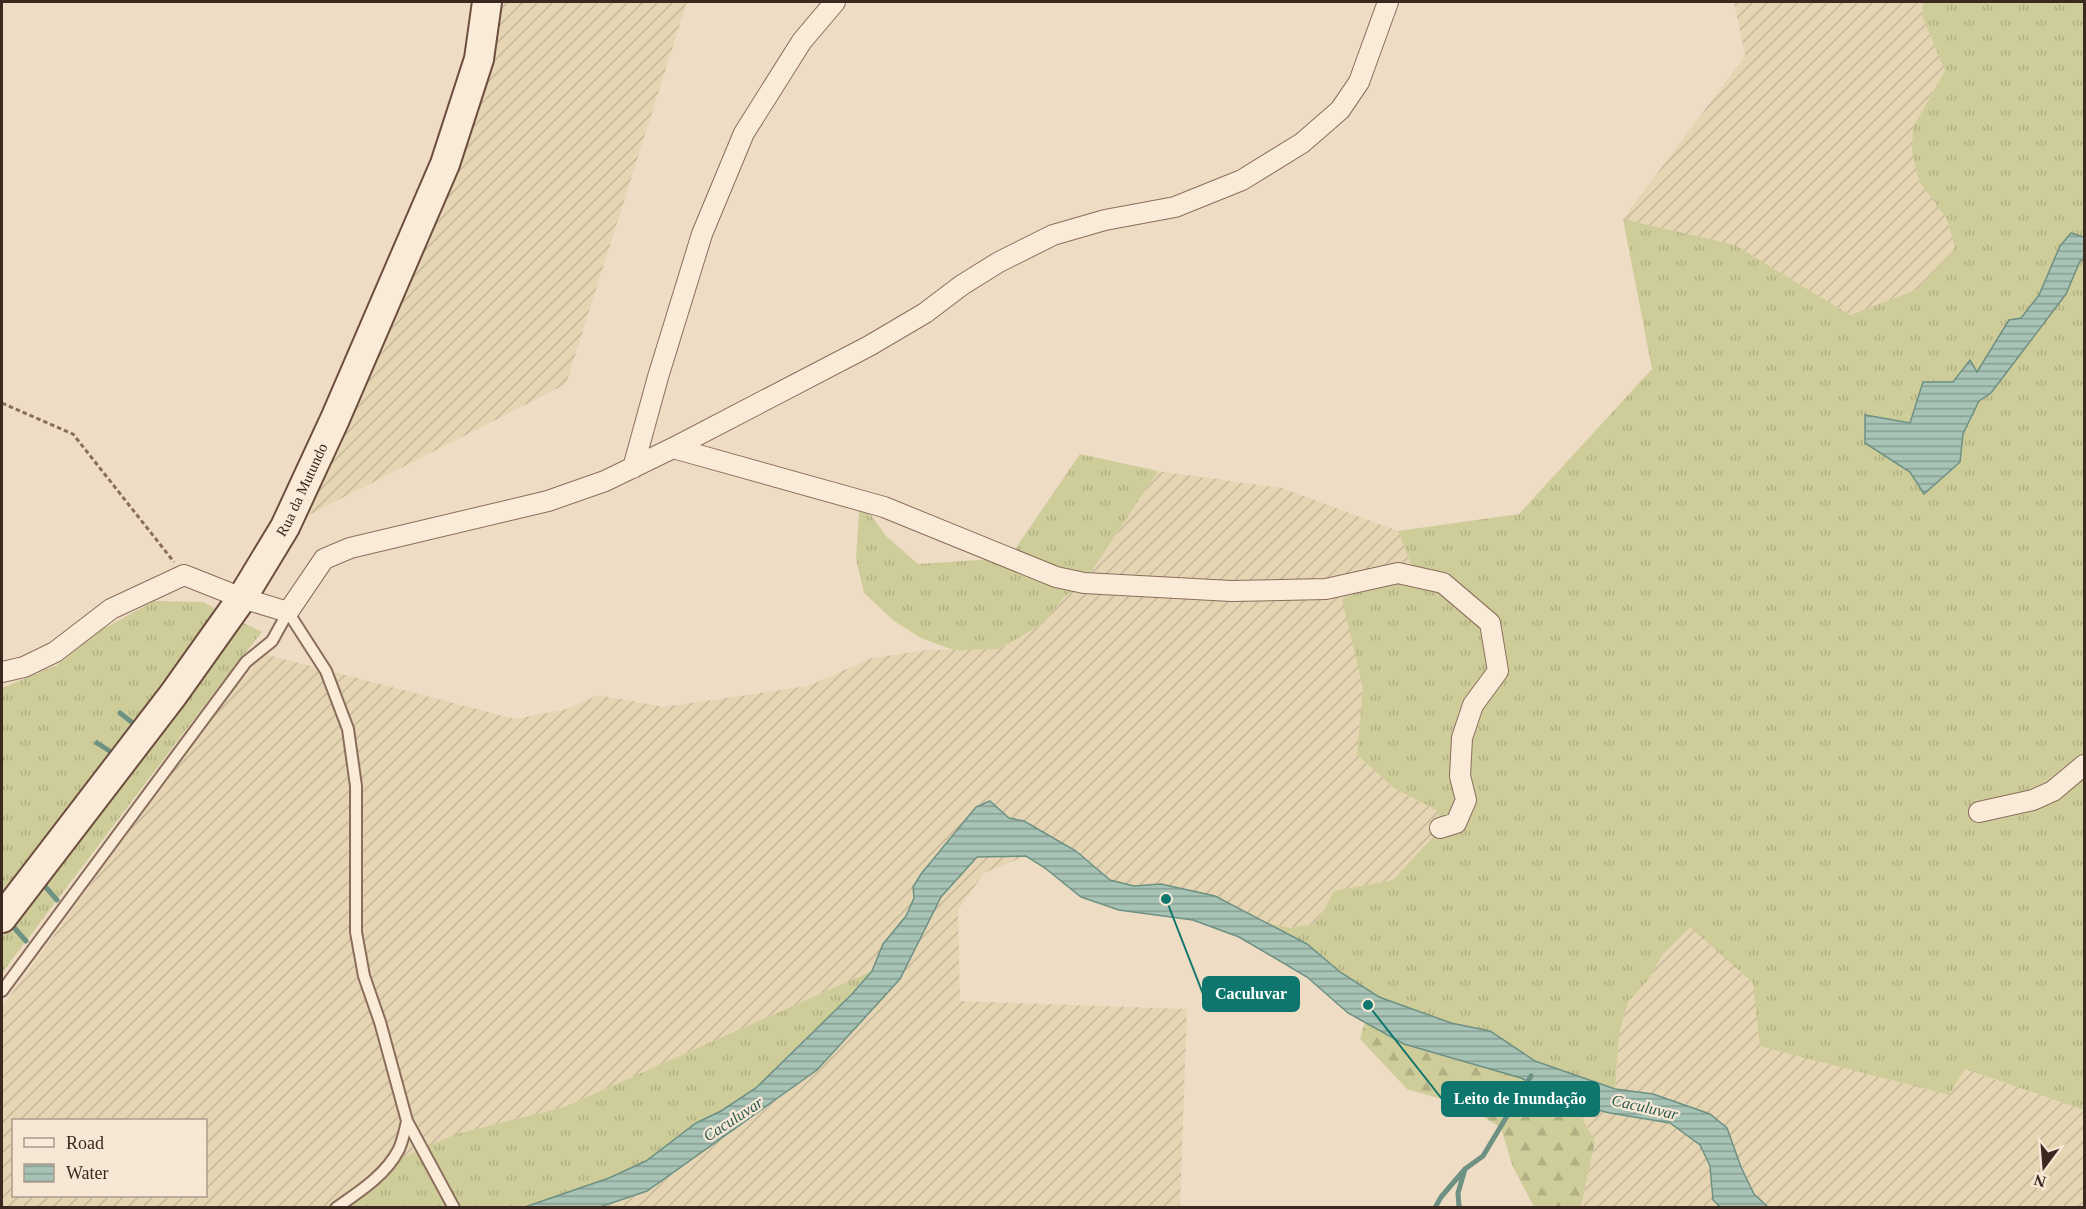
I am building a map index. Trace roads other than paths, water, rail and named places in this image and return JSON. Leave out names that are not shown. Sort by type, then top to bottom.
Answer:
[{"type":"main road","name":"Rua da Mutundo","points":[[2,918],[139,741],[242,598],[285,527],[335,419],[445,164],[478,59],[487,2]]},
{"type":"street","points":[[633,468],[702,234],[744,133],[802,41],[835,2]]},
{"type":"street","points":[[2,672],[24,667],[55,652],[111,609],[184,575],[242,598],[288,612],[324,559],[350,548],[548,501],[605,481],[869,346],[925,313],[962,285],[999,262],[1053,235],[1105,220],[1175,207],[1242,180],[1302,143],[1340,110],[1359,82],[1388,2]]},
{"type":"street","points":[[673,448],[885,507],[1056,577],[1084,583],[1231,591],[1326,589],[1398,573],[1443,583],[1490,623],[1498,671],[1473,705],[1462,738],[1460,776],[1466,800],[1456,823],[1440,828]]},
{"type":"street","points":[[1979,812],[2033,800],[2053,791],[2085,765]]},
{"type":"lane","points":[[2,991],[246,662],[272,641],[288,612],[326,671],[348,729],[356,786],[356,932],[364,976],[380,1022],[407,1121],[454,1208]]},
{"type":"lane","points":[[336,1208],[364,1189],[390,1163],[400,1147],[407,1121]]},
{"type":"water","points":[[2071,233],[2084,237],[2084,259],[2080,261],[2066,294],[1991,393],[1979,401],[1963,434],[1960,462],[1924,494],[1910,472],[1865,443],[1865,415],[1910,423],[1923,382],[1953,382],[1970,360],[1977,372],[2009,320],[2021,318],[2039,295],[2060,246]]},
{"type":"water","points":[[990,801],[1009,818],[1024,821],[1076,851],[1110,880],[1134,886],[1161,884],[1215,896],[1307,944],[1340,972],[1379,997],[1451,1023],[1490,1031],[1535,1061],[1615,1089],[1653,1094],[1710,1114],[1727,1128],[1741,1167],[1754,1194],[1768,1207],[1720,1207],[1713,1200],[1710,1166],[1700,1145],[1670,1123],[1610,1113],[1574,1104],[1521,1078],[1404,1044],[1348,1013],[1307,977],[1239,937],[1193,920],[1119,910],[1081,897],[1026,856],[977,857],[941,897],[900,979],[817,1070],[647,1191],[600,1207],[525,1207],[609,1178],[646,1161],[696,1123],[721,1111],[756,1088],[852,994],[872,971],[883,944],[906,916],[914,898],[913,887],[921,874],[976,807]]},
{"type":"waterway","points":[[120,713],[138,727]]},
{"type":"waterway","points":[[97,743],[116,755]]},
{"type":"waterway","points":[[42,883],[57,900]]},
{"type":"waterway","points":[[10,923],[26,941]]},
{"type":"waterway","points":[[1465,1169],[1483,1156],[1531,1076]]},
{"type":"waterway","points":[[1435,1208],[1441,1197],[1465,1169],[1458,1193],[1461,1208]]},
{"type":"place","name":"Caculuvar","points":[[1166,899]]},
{"type":"place","name":"Leito de Inundação","points":[[1368,1005]]}]
